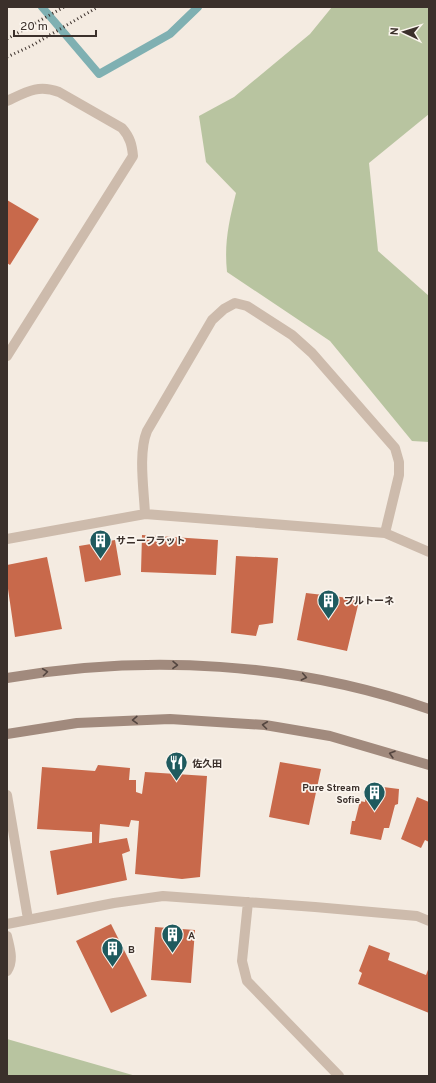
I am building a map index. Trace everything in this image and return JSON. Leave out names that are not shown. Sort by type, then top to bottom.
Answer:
[{"type":"street","points":[[7,101],[33,89],[50,89],[59,92],[122,128],[132,144],[133,156],[7,356]]},
{"type":"street","points":[[145,514],[142,453],[143,441],[147,431],[212,320],[224,309],[235,304],[247,306],[292,336],[312,353],[395,448],[400,462],[399,475],[385,534]]},
{"type":"street","points":[[7,539],[145,514],[385,534],[429,552]]},
{"type":"street","points":[[7,678],[46,671],[98,667],[175,665],[231,667],[284,674],[354,687],[429,709]]},
{"type":"street","points":[[7,734],[77,723],[170,719],[258,725],[330,736],[429,765]]},
{"type":"street","points":[[7,795],[28,920]]},
{"type":"street","points":[[7,924],[163,896],[417,916],[429,921]]},
{"type":"street","points":[[248,902],[242,961],[247,981],[339,1076]]},
{"type":"street","points":[[7,936],[12,956],[7,971]]},
{"type":"green space","points":[[332,7],[429,7],[429,114],[369,163],[378,251],[429,296],[429,442],[412,441],[330,341],[227,272],[226,251],[228,232],[236,193],[206,162],[199,116],[234,97],[310,34]]},
{"type":"green space","points":[[7,1039],[136,1076],[7,1076]]},
{"type":"building","points":[[7,200],[39,219],[10,265],[7,263]]},
{"type":"building","points":[[142,535],[218,540],[216,575],[141,572]]},
{"type":"building","name":"サニーフラット","points":[[115,540],[121,575],[85,582],[79,546]]},
{"type":"building","points":[[236,556],[278,558],[273,623],[259,625],[256,636],[231,633]]},
{"type":"building","points":[[47,557],[62,629],[15,637],[7,582],[7,565]]},
{"type":"building","name":"プルトーネ","points":[[306,593],[341,597],[359,601],[347,651],[297,640]]},
{"type":"building","points":[[280,762],[321,769],[309,825],[269,817]]},
{"type":"building","points":[[98,765],[130,768],[129,780],[136,780],[136,792],[142,794],[145,772],[207,776],[200,877],[182,879],[135,874],[139,821],[131,820],[129,827],[100,824],[99,843],[127,838],[130,851],[122,854],[127,880],[57,895],[50,851],[92,843],[92,832],[37,829],[42,767],[95,771]]},
{"type":"building","name":"Pure Stream Sofie","points":[[367,785],[399,789],[398,804],[395,805],[389,828],[384,828],[381,840],[350,834],[352,821],[355,821],[360,801],[365,802]]},
{"type":"building","points":[[417,797],[429,802],[429,842],[425,840],[421,848],[401,839]]},
{"type":"building","name":"B","points":[[111,924],[147,996],[111,1013],[76,941]]},
{"type":"building","name":"A","points":[[155,927],[195,930],[191,983],[151,980]]},
{"type":"building","points":[[369,945],[390,953],[388,960],[426,975],[429,967],[429,1013],[358,984],[362,973],[359,971]]},
{"type":"waterway","points":[[42,7],[99,74],[170,34],[198,7]]},
{"type":"railway","points":[[7,39],[64,7]]},
{"type":"railway","points":[[7,57],[31,46],[98,7]]},
{"type":"place","name":"サニーフラット","points":[[100,560]]},
{"type":"place","name":"プルトーネ","points":[[328,620]]},
{"type":"place","name":"佐久田","points":[[177,782]]},
{"type":"place","name":"Pure Stream Sofie","points":[[375,812]]},
{"type":"place","name":"A","points":[[173,954]]},
{"type":"place","name":"B","points":[[112,968]]}]
